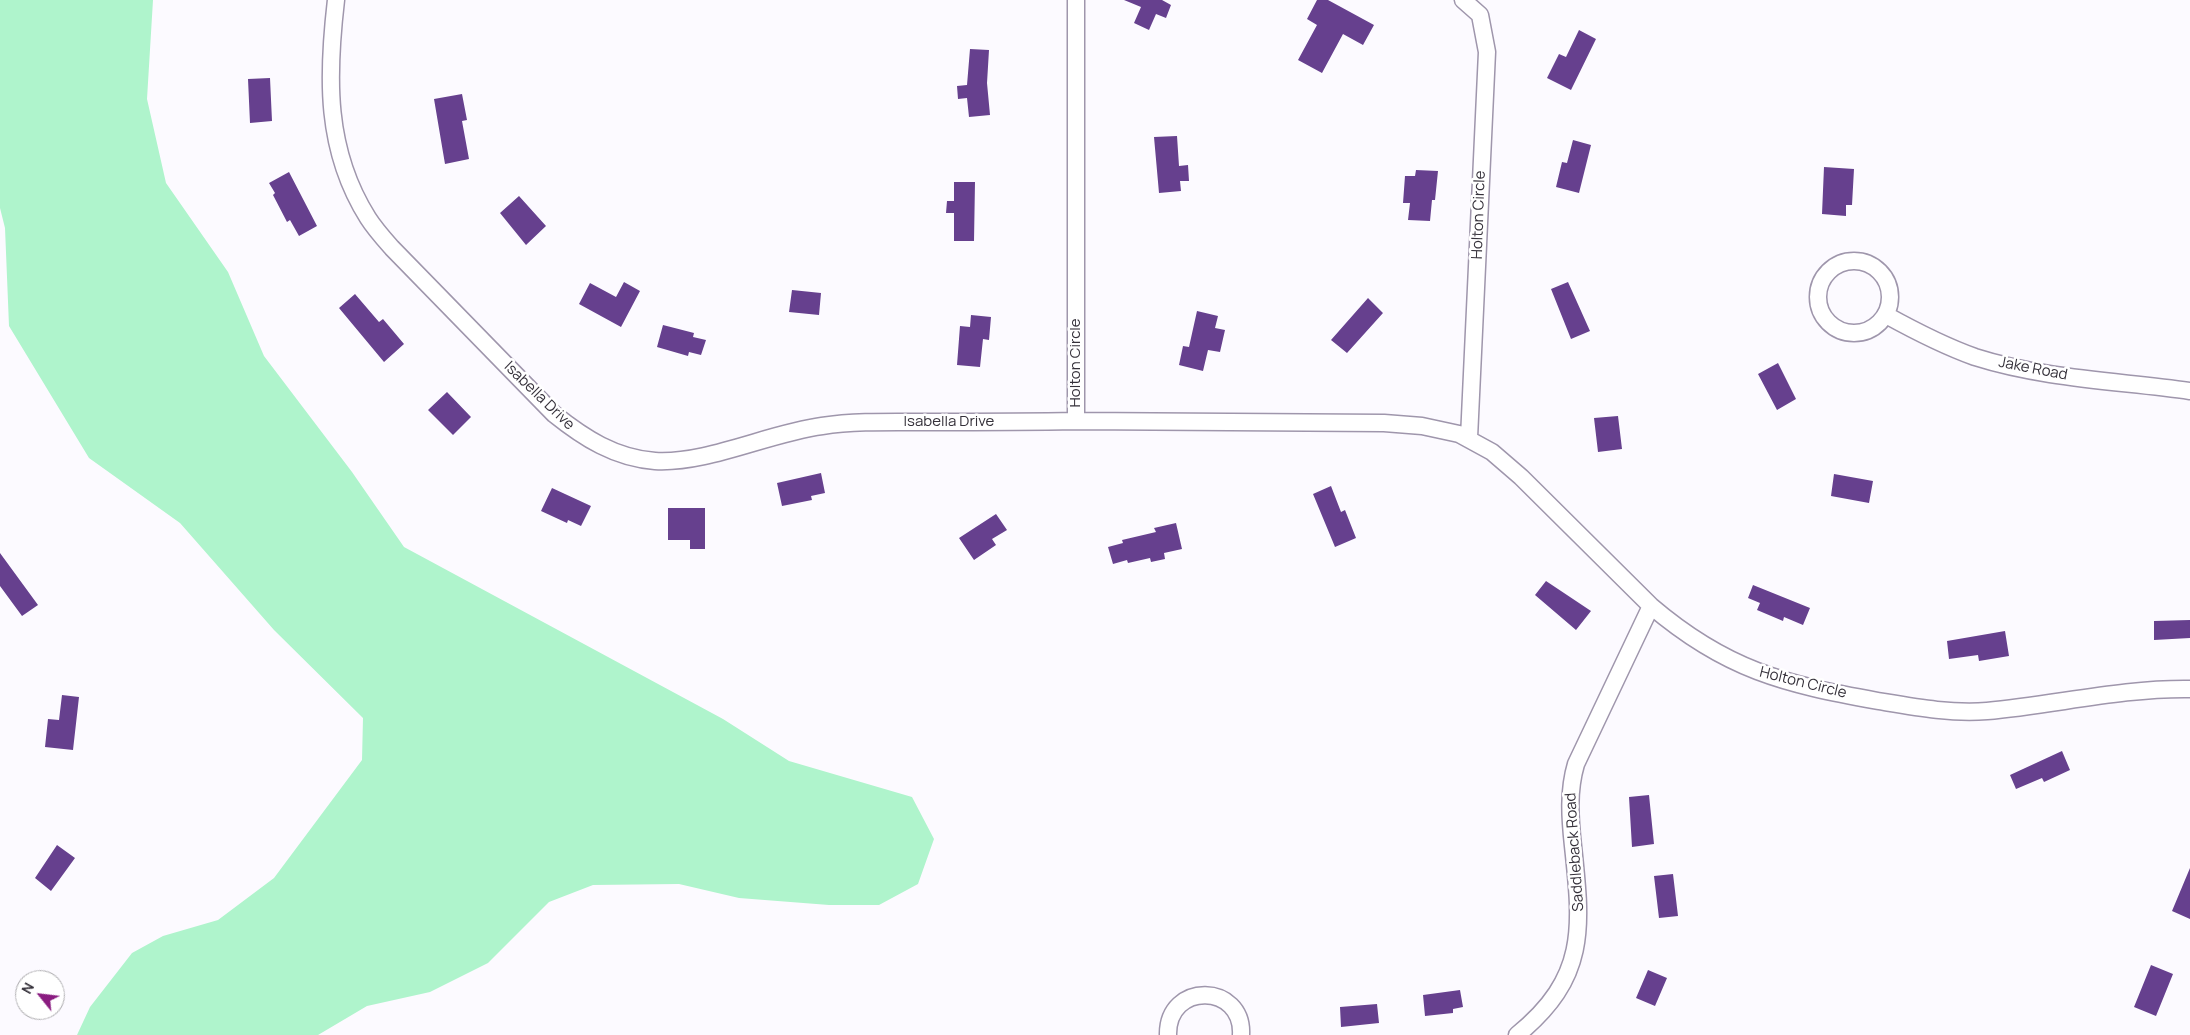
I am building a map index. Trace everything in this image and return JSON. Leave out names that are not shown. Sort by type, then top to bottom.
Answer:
[{"type":"street","name":"Isabella Drive","points":[[336,0],[330,92],[334,130],[343,166],[368,218],[392,248],[547,407],[583,437],[618,454],[656,461],[694,457],[786,432],[824,425],[1076,421]]},
{"type":"street","name":"Holton Circle","points":[[1076,0],[1076,421],[1384,423],[1441,429],[1469,438],[1492,452],[1521,477],[1651,606],[1705,647],[1757,672],[1794,684],[1908,706],[1946,711],[1985,711],[2120,692],[2190,689]]},
{"type":"street","name":"Holton Circle","points":[[1463,0],[1480,15],[1487,52],[1469,438]]},
{"type":"street","points":[[1860,260],[1871,264],[1887,281],[1890,304],[1886,315],[1878,324],[1867,331],[1850,332],[1833,326],[1824,317],[1819,306],[1818,294],[1821,282],[1827,272],[1837,265],[1848,261],[1860,260]]},
{"type":"street","name":"Jake Road","points":[[1886,315],[1926,338],[1976,357],[2039,372],[2190,391]]},
{"type":"street","name":"Saddleback Road","points":[[1517,1035],[1548,1006],[1563,984],[1572,962],[1580,913],[1571,822],[1570,782],[1576,764],[1651,606]]},
{"type":"street","points":[[1168,1035],[1172,1014],[1179,1005],[1189,998],[1201,995],[1213,995],[1233,1007],[1239,1018],[1241,1035]]},
{"type":"green space","points":[[0,0],[153,0],[147,99],[166,183],[228,272],[264,356],[352,472],[404,547],[723,719],[789,761],[912,797],[934,839],[918,884],[879,905],[829,905],[739,898],[679,884],[593,885],[549,902],[488,963],[430,992],[367,1006],[318,1035],[77,1035],[90,1007],[132,953],[163,936],[218,920],[274,878],[362,760],[363,718],[274,630],[180,523],[89,458],[9,326],[5,228],[0,208]]},
{"type":"building","points":[[1124,0],[1162,0],[1171,5],[1166,18],[1156,14],[1149,30],[1134,23],[1141,7]]},
{"type":"building","points":[[1317,0],[1328,0],[1374,25],[1363,45],[1343,34],[1322,73],[1298,60],[1317,25],[1307,19]]},
{"type":"building","points":[[1579,30],[1596,39],[1571,90],[1547,78],[1559,54],[1566,57]]},
{"type":"building","points":[[970,49],[989,50],[987,83],[990,115],[969,117],[967,98],[958,99],[957,86],[967,85]]},
{"type":"building","points":[[270,78],[272,121],[250,123],[248,79]]},
{"type":"building","points":[[462,94],[467,120],[462,121],[469,159],[445,164],[434,99]]},
{"type":"building","points":[[1177,136],[1179,166],[1188,165],[1189,181],[1180,181],[1181,191],[1159,193],[1154,137]]},
{"type":"building","points":[[1573,140],[1591,145],[1579,193],[1556,187],[1562,162],[1567,163]]},
{"type":"building","points":[[1824,167],[1854,169],[1852,205],[1846,205],[1846,216],[1822,214]]},
{"type":"building","points":[[1416,170],[1438,171],[1435,200],[1432,200],[1430,221],[1408,220],[1410,203],[1403,203],[1405,176],[1415,176]]},
{"type":"building","points":[[289,172],[317,226],[299,236],[290,220],[287,222],[269,183]]},
{"type":"building","points":[[954,182],[975,182],[974,241],[954,241],[954,213],[946,213],[947,201],[954,201]]},
{"type":"building","points":[[519,196],[546,226],[526,245],[500,213]]},
{"type":"building","points":[[624,282],[640,291],[621,327],[579,304],[590,283],[616,297]]},
{"type":"building","points":[[1568,282],[1590,331],[1571,339],[1551,289]]},
{"type":"building","points":[[792,290],[821,293],[819,315],[789,312]]},
{"type":"building","points":[[355,294],[379,322],[383,319],[404,344],[384,362],[339,308]]},
{"type":"building","points":[[1368,298],[1383,313],[1347,353],[1331,340]]},
{"type":"building","points":[[1197,311],[1218,316],[1215,328],[1225,330],[1220,352],[1208,350],[1203,371],[1179,365],[1183,346],[1189,347]]},
{"type":"building","points":[[971,315],[991,317],[989,340],[983,339],[980,367],[957,365],[960,326],[970,327]]},
{"type":"building","points":[[663,325],[694,333],[693,337],[706,340],[701,355],[689,352],[688,356],[657,347]]},
{"type":"building","points":[[1778,363],[1796,399],[1777,410],[1758,374]]},
{"type":"building","points":[[447,392],[471,417],[453,435],[428,410]]},
{"type":"building","points":[[1618,416],[1622,449],[1598,452],[1594,418]]},
{"type":"building","points":[[821,473],[825,493],[811,496],[812,500],[782,506],[777,483]]},
{"type":"building","points":[[1834,474],[1873,481],[1869,503],[1831,496]]},
{"type":"building","points":[[1331,486],[1341,512],[1345,510],[1356,538],[1335,547],[1313,494]]},
{"type":"building","points":[[552,488],[591,506],[581,526],[568,520],[567,523],[541,511]]},
{"type":"building","points":[[668,508],[705,508],[705,549],[690,549],[690,540],[668,540]]},
{"type":"building","points":[[996,514],[1007,530],[992,539],[996,545],[974,560],[959,538]]},
{"type":"building","points":[[1176,523],[1182,549],[1164,553],[1165,559],[1151,562],[1150,558],[1128,563],[1127,560],[1113,564],[1108,547],[1123,543],[1122,540],[1156,532],[1154,528]]},
{"type":"building","points":[[0,553],[38,605],[22,616],[0,586]]},
{"type":"building","points":[[1546,581],[1591,611],[1576,630],[1535,595]]},
{"type":"building","points":[[1753,585],[1810,608],[1803,625],[1784,617],[1783,621],[1757,610],[1760,603],[1748,598]]},
{"type":"building","points":[[2190,620],[2190,638],[2154,640],[2154,621]]},
{"type":"building","points":[[2005,631],[2009,656],[1979,661],[1978,655],[1949,659],[1947,641]]},
{"type":"building","points":[[62,695],[79,697],[73,750],[45,747],[48,719],[59,720]]},
{"type":"building","points":[[2062,751],[2070,770],[2044,782],[2042,778],[2016,789],[2010,775]]},
{"type":"building","points":[[1649,795],[1654,844],[1632,847],[1629,797]]},
{"type":"building","points":[[57,845],[75,858],[51,891],[35,878]]},
{"type":"building","points":[[2190,868],[2190,919],[2172,911]]},
{"type":"building","points":[[1673,874],[1678,916],[1659,918],[1654,876]]},
{"type":"building","points":[[2151,965],[2173,974],[2156,1016],[2134,1007]]},
{"type":"building","points":[[1648,970],[1667,978],[1655,1006],[1636,998]]},
{"type":"building","points":[[1460,990],[1463,1007],[1453,1009],[1453,1013],[1425,1016],[1423,995]]},
{"type":"building","points":[[1377,1004],[1379,1023],[1341,1027],[1340,1007]]}]
